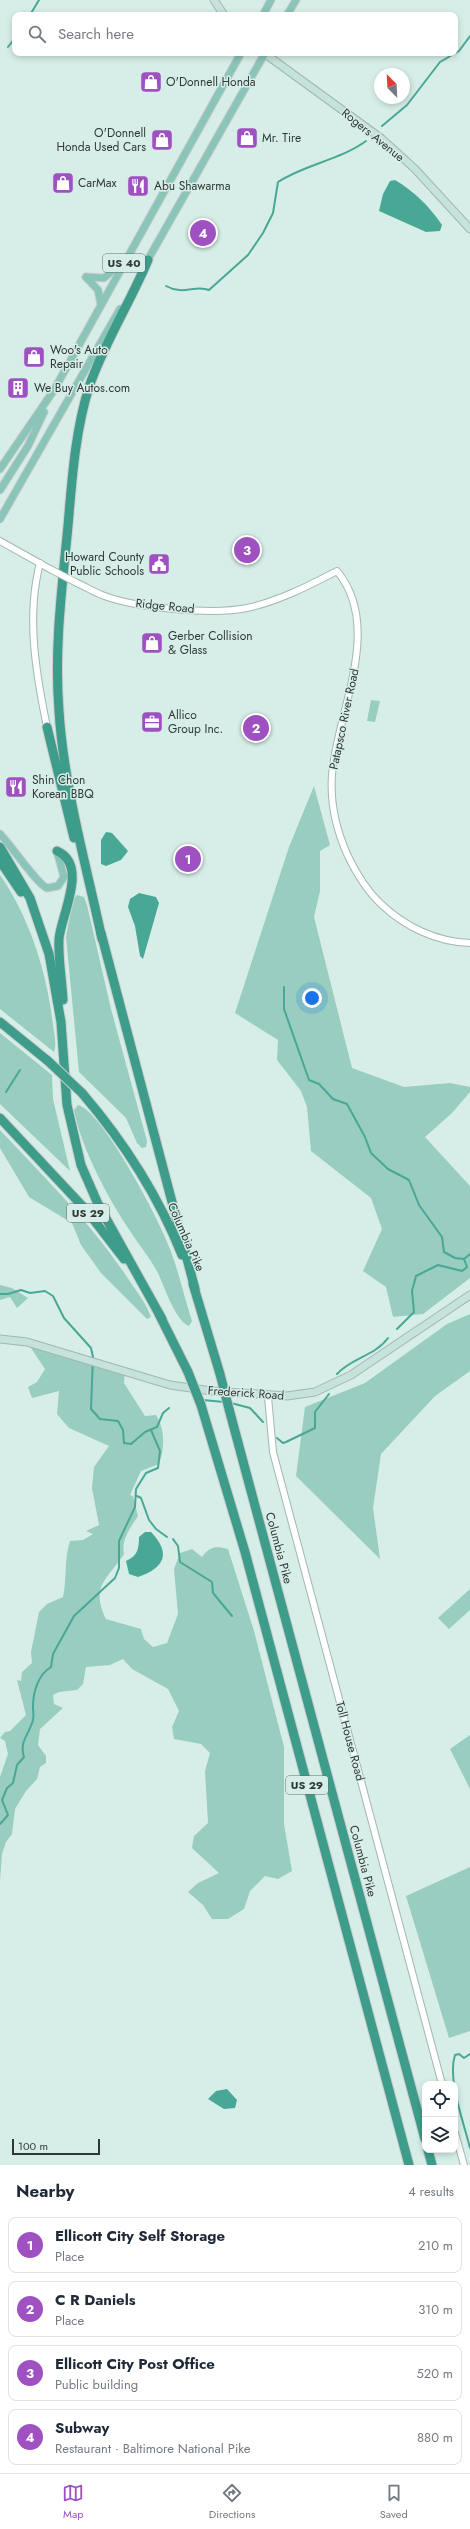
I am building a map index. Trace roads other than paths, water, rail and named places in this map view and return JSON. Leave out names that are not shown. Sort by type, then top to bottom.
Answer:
[{"type":"highway","points":[[102,939],[69,788],[61,737],[57,686],[58,622],[75,452],[84,406],[97,367],[148,260]]},
{"type":"highway","points":[[47,727],[66,808],[195,1289]]},
{"type":"highway","points":[[0,847],[30,898],[43,935],[54,974],[70,1125],[88,1184],[162,1319]]},
{"type":"highway","points":[[57,851],[67,859],[72,874],[72,890],[63,917],[59,938],[64,1061]]},
{"type":"highway","points":[[0,861],[27,901],[43,935]]},
{"type":"highway","name":"Columbia Pike","points":[[0,1022],[48,1061],[82,1093],[112,1130],[148,1184],[173,1234],[195,1289],[220,1374],[422,2128]]},
{"type":"highway","name":"US 29","points":[[0,1118],[103,1231],[162,1319],[188,1372],[201,1405],[247,1560],[409,2165]]},
{"type":"highway","points":[[429,2153],[432,2165]]},
{"type":"main road","points":[[214,0],[222,12]]},
{"type":"main road","points":[[265,12],[271,0]]},
{"type":"main road","points":[[289,12],[296,0]]},
{"type":"main road","name":"US 40","points":[[0,469],[54,390],[239,56]]},
{"type":"main road","name":"US 40","points":[[0,518],[263,56]]},
{"type":"main road","name":"Rogers Avenue","points":[[269,56],[382,139],[415,169],[470,229]]},
{"type":"main road","points":[[101,305],[98,290],[86,277],[98,279],[108,276],[130,252]]},
{"type":"main road","points":[[0,490],[28,446],[54,390]]},
{"type":"main road","points":[[0,834],[19,854],[38,881],[47,888],[58,886],[64,878],[57,851]]},
{"type":"main road","name":"Frederick Road","points":[[0,1339],[27,1342],[170,1385],[268,1396],[301,1395],[330,1386],[373,1361],[440,1313],[470,1295]]},
{"type":"street","name":"Ridge Road","points":[[0,541],[102,596],[121,601],[227,611],[246,608],[277,599],[336,571]]},
{"type":"street","points":[[40,562],[34,600],[35,645],[47,727]]},
{"type":"street","name":"Patapsco River Road","points":[[336,571],[345,580],[351,596],[357,637],[354,675],[334,756],[332,775],[334,809],[340,836],[358,876],[388,911],[401,921],[435,937],[470,943]]},
{"type":"street","name":"Toll House Road","points":[[268,1396],[273,1452],[441,2081]]},
{"type":"street","points":[[458,2144],[464,2165]]},
{"type":"waterway","points":[[32,12],[39,0]]},
{"type":"waterway","points":[[458,52],[470,36]]},
{"type":"waterway","points":[[8,47],[12,42]]},
{"type":"waterway","points":[[382,126],[407,105],[440,62],[450,56]]},
{"type":"waterway","points":[[166,286],[178,290],[199,288],[209,290],[248,255],[263,233],[273,213],[278,182],[300,171],[345,153],[366,141]]},
{"type":"waterway","points":[[284,987],[284,1009],[309,1080],[319,1084],[333,1099],[347,1104],[365,1137],[371,1153],[388,1169],[409,1180],[419,1205],[442,1237],[444,1252],[455,1258],[464,1259]]},
{"type":"waterway","points":[[6,1092],[20,1070]]},
{"type":"waterway","points":[[397,1329],[414,1312],[412,1291],[416,1276],[438,1265],[462,1271],[467,1267],[464,1259],[470,1254]]},
{"type":"waterway","points":[[0,1294],[8,1294],[21,1290],[30,1293],[45,1291],[53,1296],[64,1318],[91,1348],[93,1357],[91,1409],[100,1419],[118,1421],[123,1430],[124,1443],[131,1444],[145,1432],[157,1427],[163,1413],[169,1408]]},
{"type":"waterway","points":[[337,1374],[349,1364],[377,1349],[388,1338]]},
{"type":"waterway","points":[[277,1438],[283,1443],[315,1428],[315,1412],[329,1394]]},
{"type":"waterway","points":[[203,1400],[224,1402]]},
{"type":"waterway","points":[[231,1403],[250,1408],[263,1422]]},
{"type":"waterway","points":[[0,1824],[8,1815],[2,1800],[7,1788],[13,1783],[17,1765],[24,1757],[23,1747],[25,1738],[33,1720],[33,1701],[37,1684],[46,1670],[51,1667],[53,1654],[74,1616],[115,1578],[119,1568],[119,1541],[135,1507],[136,1489],[146,1473],[158,1468],[160,1451],[151,1430]]},
{"type":"waterway","points":[[137,1496],[141,1498],[149,1520],[156,1529],[167,1537]]},
{"type":"waterway","points":[[173,1539],[178,1546],[180,1562],[212,1582],[213,1593],[232,1616]]},
{"type":"waterway","points":[[470,2054],[464,2058],[459,2054],[455,2055],[453,2065],[453,2076],[457,2101],[470,2148]]},
{"type":"place","name":"O'Donnell Honda","points":[[151,82]]},
{"type":"place","name":"Mr. Tire","points":[[247,138]]},
{"type":"place","name":"O'Donnell Honda Used Cars","points":[[162,140]]},
{"type":"place","name":"CarMax","points":[[63,183]]},
{"type":"place","name":"Abu Shawarma","points":[[138,186]]},
{"type":"place","name":"Subway","points":[[203,233]]},
{"type":"place","name":"Woo's Auto Repair","points":[[34,357]]},
{"type":"place","name":"We Buy Autos.com","points":[[18,388]]},
{"type":"place","name":"Ellicott City Post Office","points":[[247,550]]},
{"type":"place","name":"Howard County Public Schools","points":[[159,564]]},
{"type":"place","name":"Gerber Collision & Glass","points":[[152,643]]},
{"type":"place","name":"Allico Group Inc.","points":[[152,722]]},
{"type":"place","name":"C R Daniels","points":[[256,728]]},
{"type":"place","name":"Shin Chon Korean BBQ","points":[[16,787]]},
{"type":"place","name":"Ellicott City Self Storage","points":[[188,859]]}]
